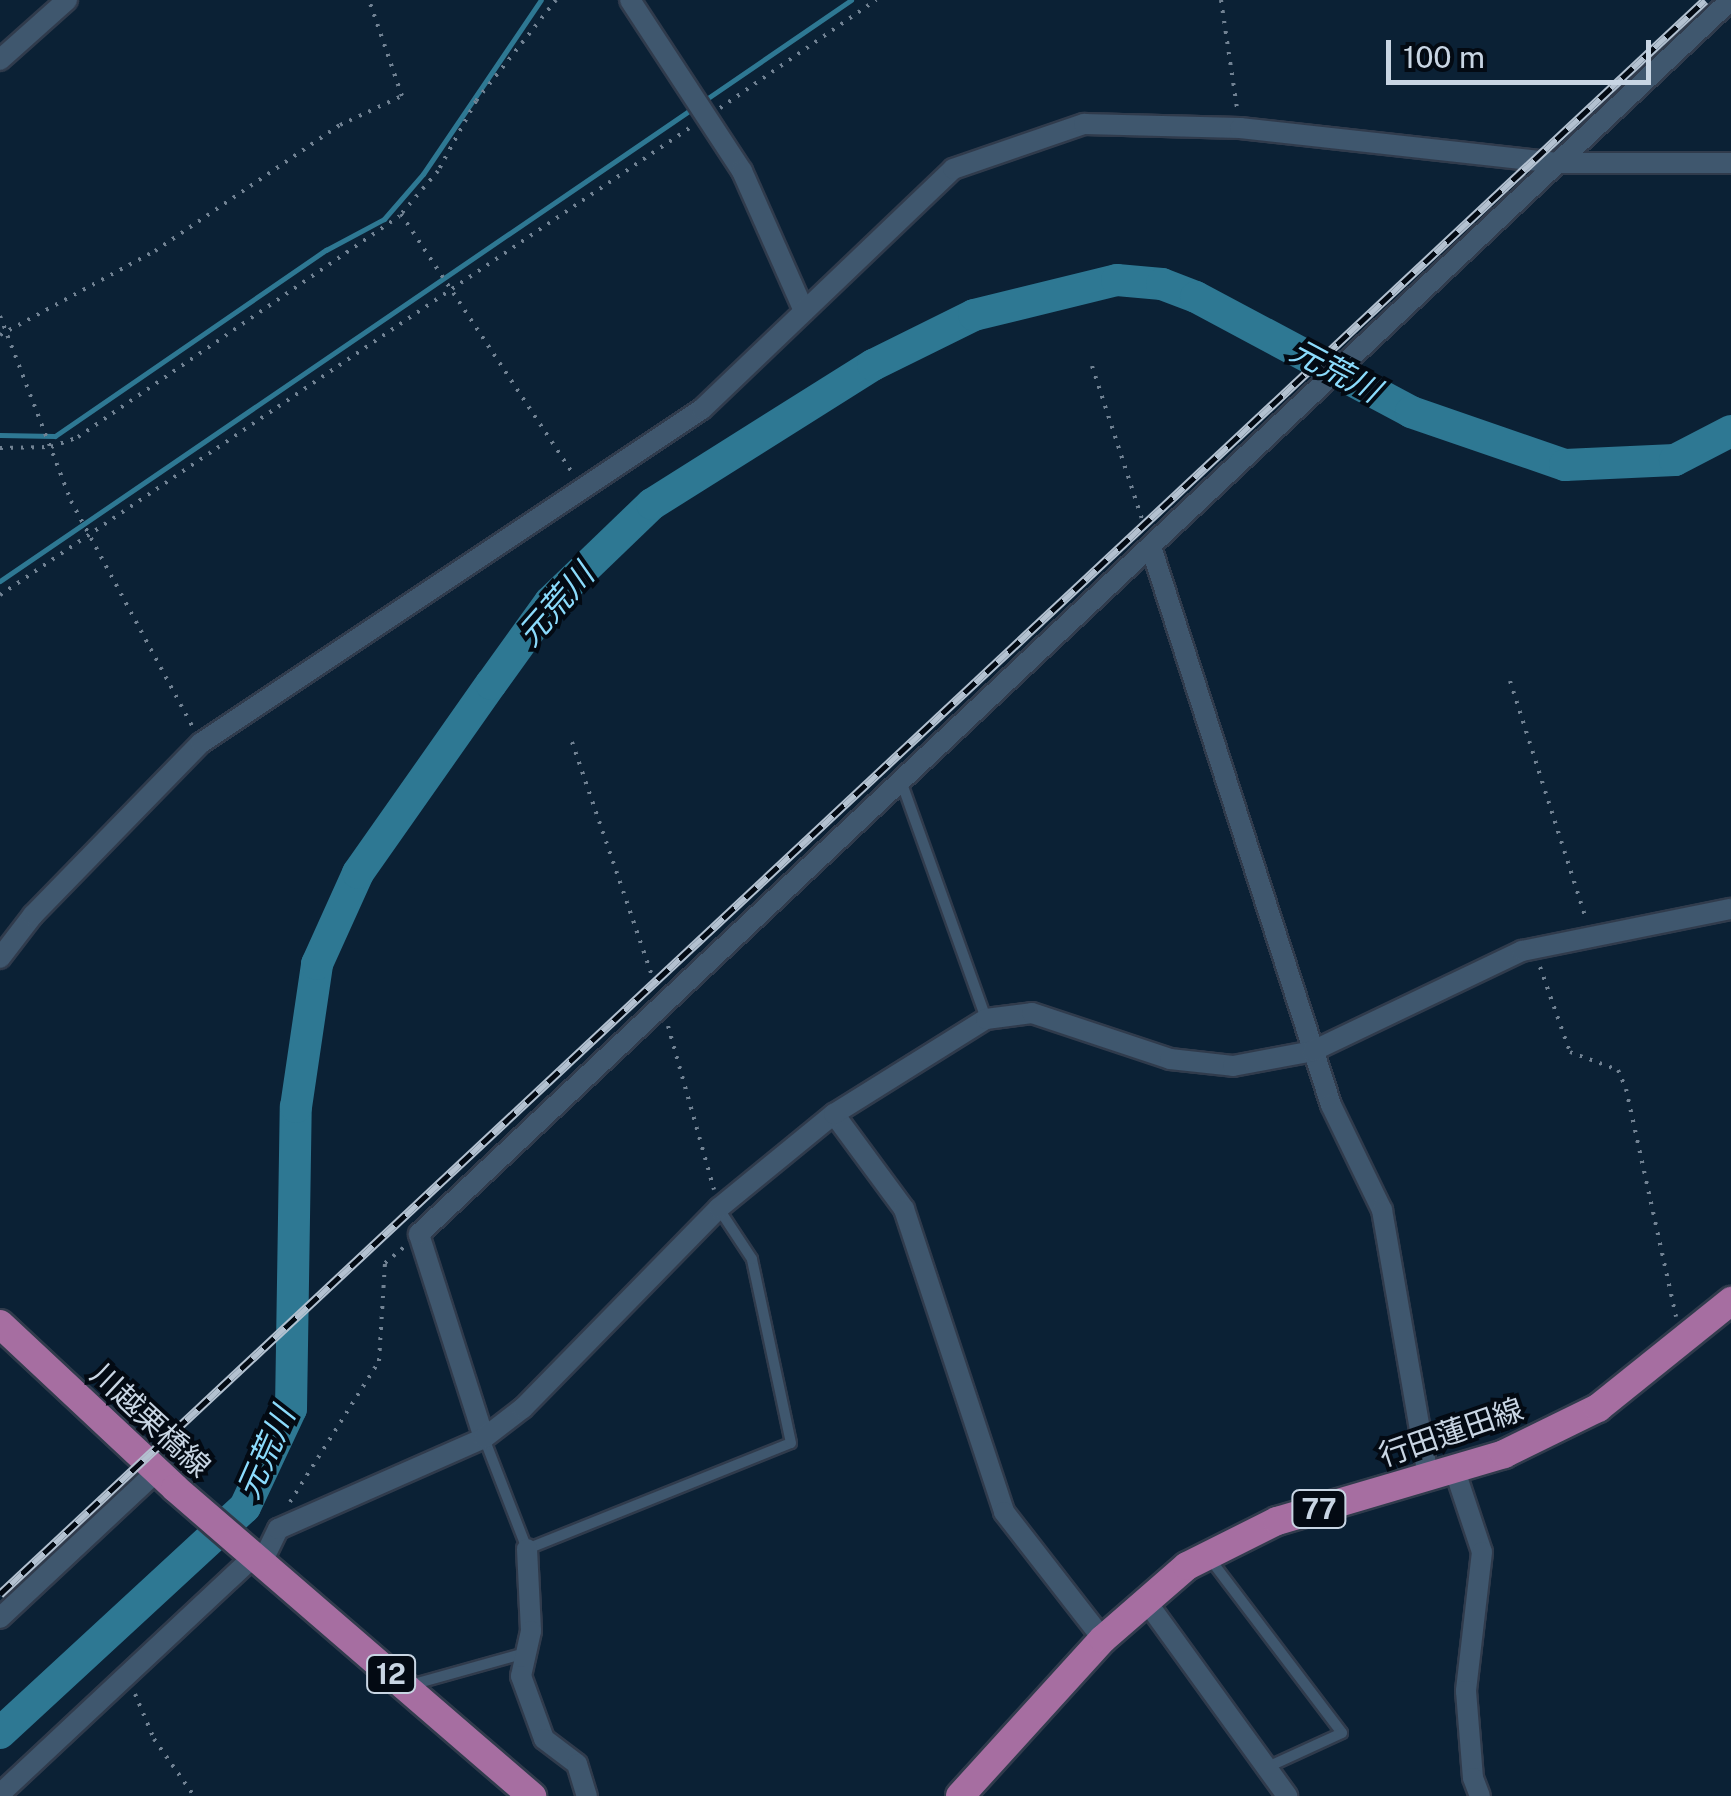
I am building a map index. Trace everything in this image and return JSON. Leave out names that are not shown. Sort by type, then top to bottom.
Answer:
[{"type":"main road","name":"行田蓮田線","points":[[960,1796],[1103,1639],[1207,1554],[1277,1521],[1504,1454],[1598,1408],[1731,1301]]},
{"type":"main road","name":"川越栗橋線","points":[[0,1324],[166,1480],[532,1796]]},
{"type":"street","points":[[0,60],[67,0]]},
{"type":"street","points":[[630,0],[742,170],[804,311]]},
{"type":"street","points":[[484,1438],[418,1234],[1731,0]]},
{"type":"street","points":[[0,958],[33,915],[201,743],[702,409],[952,169],[1084,124],[1240,128],[1555,163],[1731,163]]},
{"type":"street","points":[[1151,547],[1313,1051],[1382,1210],[1441,1474],[1482,1552],[1466,1692],[1473,1778],[1480,1796]]},
{"type":"street","points":[[0,1794],[255,1557],[278,1529],[484,1438],[523,1408],[719,1208],[834,1114],[986,1020],[1032,1014],[1170,1058],[1233,1066],[1313,1051],[1533,949],[1731,909]]},
{"type":"street","points":[[834,1114],[904,1209],[1004,1512],[1103,1639]]},
{"type":"street","points":[[0,1618],[166,1480]]},
{"type":"street","points":[[526,1550],[526,1653],[521,1676],[544,1740],[576,1764],[587,1796]]},
{"type":"street","points":[[1146,1601],[1270,1766],[1287,1796]]},
{"type":"lane","points":[[901,781],[986,1020]]},
{"type":"lane","points":[[484,1438],[526,1550],[791,1443],[752,1259],[719,1208]]},
{"type":"lane","points":[[1207,1554],[1342,1733],[1270,1766]]},
{"type":"lane","points":[[406,1686],[526,1653]]},
{"type":"path","points":[[3,334],[155,251],[340,125],[402,96],[368,0]]},
{"type":"path","points":[[0,448],[50,446],[112,417],[401,214],[438,172],[476,101],[556,0]]},
{"type":"path","points":[[0,595],[876,0]]},
{"type":"path","points":[[1221,0],[1240,128]]},
{"type":"path","points":[[401,214],[582,487]]},
{"type":"path","points":[[0,316],[3,334],[89,533],[201,743]]},
{"type":"path","points":[[1092,366],[1151,547]]},
{"type":"path","points":[[1510,680],[1592,937]]},
{"type":"path","points":[[572,742],[661,1002],[719,1208]]},
{"type":"path","points":[[1533,949],[1570,1052],[1618,1070],[1626,1090],[1682,1344]]},
{"type":"path","points":[[278,1529],[301,1478],[380,1361],[384,1264],[418,1234]]},
{"type":"path","points":[[127,1676],[154,1739],[194,1796]]},
{"type":"waterway","points":[[0,435],[55,436],[326,250],[384,219],[423,174],[541,0]]},
{"type":"waterway","points":[[705,100],[851,0]]},
{"type":"waterway","points":[[0,581],[696,106]]},
{"type":"waterway","name":"元荒川","points":[[0,1733],[245,1507],[291,1409],[296,1107],[317,964],[358,873],[550,602],[652,504],[873,365],[974,315],[1117,280],[1162,284],[1196,297],[1411,412],[1565,465],[1675,460],[1731,431]]},
{"type":"railway","points":[[0,1594],[1705,0]]}]
